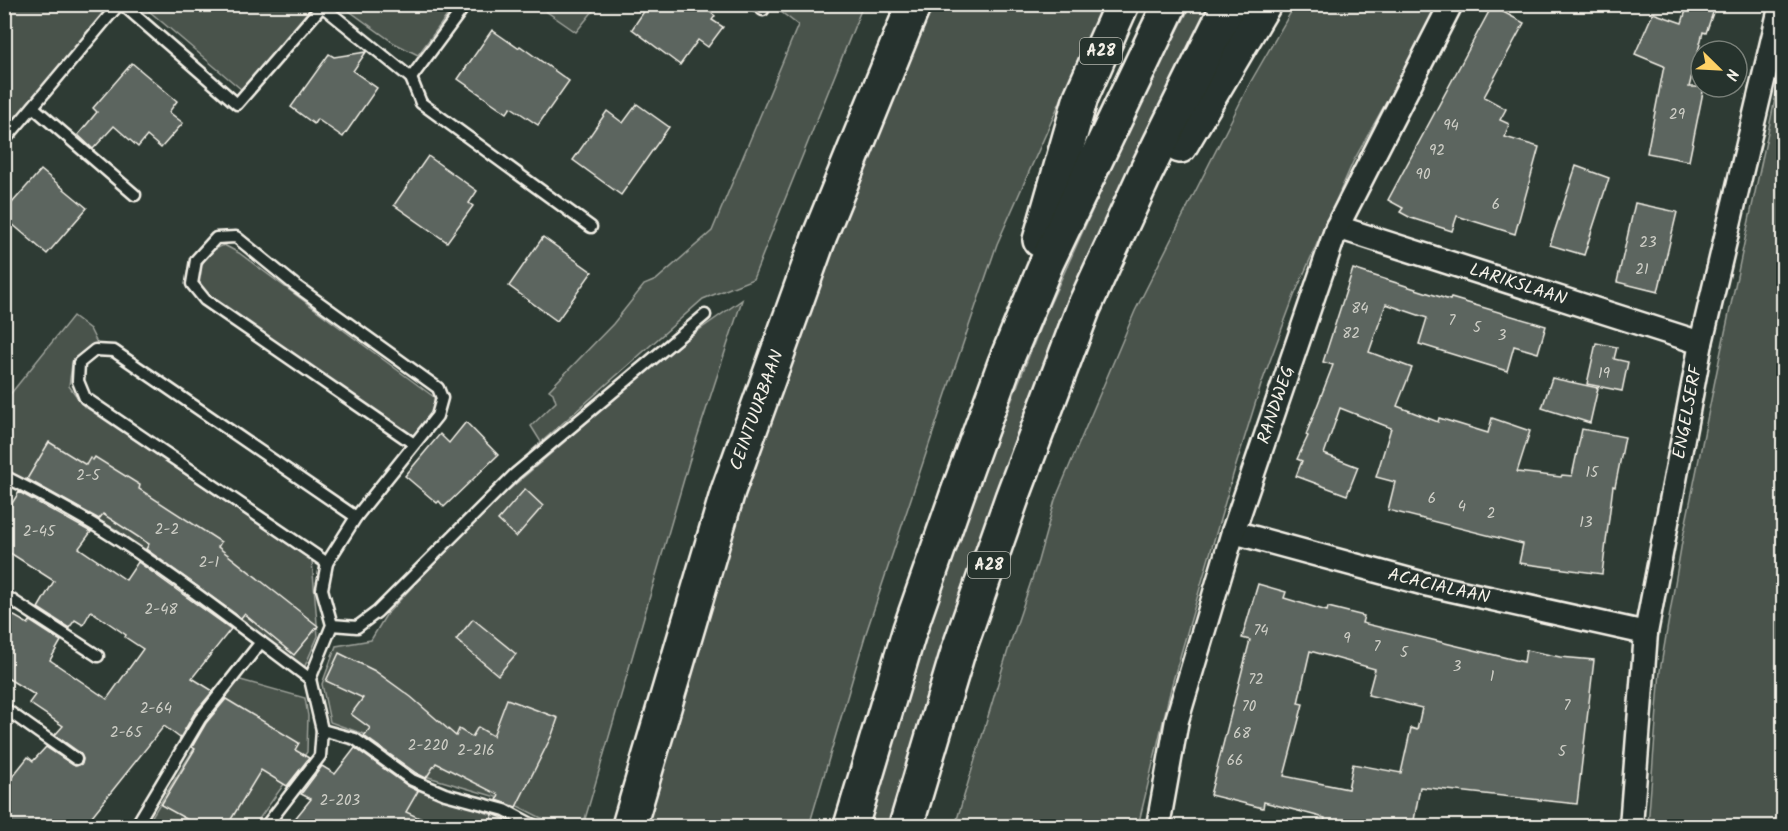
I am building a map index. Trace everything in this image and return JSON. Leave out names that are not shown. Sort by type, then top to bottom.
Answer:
[{"type":"main road","name":"CEINTUURBAAN","points":[[629,826],[728,491],[820,235],[914,4]]},
{"type":"main road","name":"A28","points":[[1005,363],[1081,97],[1122,4]]},
{"type":"main road","name":"A28","points":[[851,826],[910,629],[1005,363],[1047,262],[1170,4]]},
{"type":"main road","name":"A28","points":[[906,826],[962,641],[1012,498],[1084,307],[1145,174],[1229,4]]},
{"type":"main road","name":"A28","points":[[1084,307],[1264,4]]},
{"type":"street","name":"RANDWEG","points":[[1161,826],[1177,720],[1233,532],[1337,227],[1452,4]]},
{"type":"street","name":"ENGELSERF","points":[[1631,826],[1647,633],[1701,343],[1781,4]]},
{"type":"street","name":"LARIKSLAAN","points":[[1337,227],[1701,343]]},
{"type":"street","name":"ACACIALAAN","points":[[1233,532],[1425,584],[1647,633]]},
{"type":"lane","points":[[4,141],[121,4],[237,104],[322,5],[411,78],[421,103],[591,227]]},
{"type":"lane","points":[[411,78],[466,4]]},
{"type":"lane","points":[[33,107],[135,195]]},
{"type":"lane","points":[[266,826],[320,756],[322,730],[310,679],[332,625],[322,589],[327,563],[356,517],[437,416],[442,398],[438,388],[295,285],[236,237],[216,238],[196,260],[192,284],[205,300],[414,444]]},
{"type":"lane","points":[[332,625],[357,627],[377,612],[515,474],[705,315]]},
{"type":"lane","points":[[327,563],[85,398],[78,381],[79,363],[95,350],[114,351],[356,517]]},
{"type":"lane","points":[[4,476],[67,508],[120,540],[214,605],[310,679]]},
{"type":"lane","points":[[4,595],[98,656]]},
{"type":"lane","points":[[136,826],[200,719],[261,642]]},
{"type":"lane","points":[[4,708],[76,759]]},
{"type":"lane","points":[[322,730],[355,739],[412,780],[445,794],[506,810],[535,826]]},
{"type":"shaded area","points":[[598,4],[576,32],[537,5]]},
{"type":"shaded area","points":[[5,5],[113,5],[5,131]]},
{"type":"shaded area","points":[[142,5],[313,5],[246,89],[242,90]]},
{"type":"shaded area","points":[[341,5],[455,5],[418,55],[394,43]]},
{"type":"shaded area","points":[[772,5],[863,5],[753,279],[703,299],[529,453],[541,442],[531,426],[556,402],[553,393],[549,390],[613,324],[644,285],[656,280],[712,231],[798,25]]},
{"type":"shaded area","points":[[934,5],[1103,5],[997,244],[866,633],[809,826],[645,826],[741,508],[777,398],[855,183]]},
{"type":"shaded area","points":[[1191,5],[1210,5],[1110,208],[1051,345],[1001,478],[927,692],[892,826],[869,826],[948,563],[1045,315],[1144,96]]},
{"type":"shaded area","points":[[1295,5],[1440,5],[1353,162],[1294,296],[1261,385],[1172,684],[1138,826],[955,826],[1055,500],[1135,311],[1250,83]]},
{"type":"shaded area","points":[[1783,62],[1784,798],[1781,826],[1648,826],[1660,671],[1682,542]]},
{"type":"shaded area","points":[[224,245],[239,253],[434,397],[433,412],[414,438],[206,294],[197,277],[199,271],[209,254]]},
{"type":"shaded area","points":[[742,300],[689,462],[583,826],[557,826],[506,800],[425,776],[369,736],[330,722],[322,684],[336,646],[371,640],[386,615],[475,519],[672,349]]},
{"type":"shaded area","points":[[73,316],[90,329],[98,345],[88,349],[72,364],[69,386],[84,406],[312,560],[318,636],[304,668],[115,529],[5,470],[4,402]]},
{"type":"shaded area","points":[[237,679],[305,698],[308,716],[307,752],[254,826],[146,826]]},
{"type":"shaded area","points":[[387,770],[426,790],[517,826],[346,826]]},
{"type":"building","points":[[649,4],[700,4],[715,16],[712,20],[723,27],[708,47],[698,40],[680,65],[632,29]]},
{"type":"building","points":[[1688,4],[1716,4],[1706,33],[1703,32],[1701,39],[1689,39],[1689,99],[1702,99],[1689,161],[1647,153],[1664,66],[1635,54],[1653,13],[1682,23]]},
{"type":"building","points":[[1492,6],[1524,23],[1484,97],[1506,109],[1500,120],[1509,124],[1505,137],[1539,147],[1515,234],[1457,216],[1452,231],[1411,218],[1400,212],[1403,208],[1388,200]]},
{"type":"building","points":[[492,30],[518,48],[520,46],[569,81],[538,125],[511,107],[507,113],[458,79]]},
{"type":"building","points":[[366,52],[353,71],[377,88],[343,137],[317,119],[314,124],[291,107],[329,54],[334,57]]},
{"type":"building","points":[[132,63],[177,101],[169,112],[183,123],[161,148],[147,136],[138,147],[114,126],[93,149],[78,135],[97,112],[93,108]]},
{"type":"building","points":[[637,104],[669,127],[621,195],[573,160],[607,111],[623,123]]},
{"type":"building","points":[[428,156],[477,191],[469,203],[473,206],[447,242],[394,205]]},
{"type":"building","points":[[1576,166],[1609,178],[1584,255],[1550,245]]},
{"type":"building","points":[[41,170],[87,208],[47,254],[4,217],[4,212]]},
{"type":"building","points":[[1635,203],[1677,212],[1658,292],[1617,282]]},
{"type":"building","points":[[543,237],[592,272],[557,321],[509,286]]},
{"type":"building","points":[[1353,269],[1450,300],[1451,298],[1546,326],[1538,353],[1514,346],[1507,371],[1419,344],[1427,318],[1386,304],[1369,352],[1412,368],[1397,406],[1438,422],[1439,418],[1488,433],[1492,418],[1530,431],[1517,472],[1572,476],[1582,429],[1625,437],[1615,487],[1613,486],[1602,574],[1519,563],[1523,544],[1388,510],[1395,482],[1376,477],[1391,428],[1340,408],[1324,454],[1358,467],[1347,495],[1296,476],[1302,461],[1297,459],[1308,436],[1306,435],[1333,365],[1323,362]]},
{"type":"building","points":[[1596,343],[1617,347],[1614,359],[1628,362],[1622,391],[1587,384]]},
{"type":"building","points":[[1552,378],[1598,388],[1590,423],[1542,408]]},
{"type":"building","points":[[466,422],[498,455],[444,507],[405,476],[440,434],[449,443]]},
{"type":"building","points":[[49,442],[86,465],[90,458],[93,460],[95,457],[140,485],[139,489],[221,542],[218,547],[318,626],[294,655],[244,614],[241,618],[146,549],[149,544],[103,514],[99,519],[27,479]]},
{"type":"building","points":[[525,489],[543,506],[516,537],[498,520]]},
{"type":"building","points":[[19,492],[91,532],[79,548],[126,580],[138,562],[231,629],[192,678],[213,691],[194,714],[180,738],[164,726],[84,826],[4,826],[4,787],[28,757],[33,761],[46,747],[75,766],[82,764],[83,759],[80,753],[55,735],[63,726],[29,703],[35,695],[4,676],[4,610],[28,624],[30,621],[61,641],[50,660],[107,699],[143,649],[91,611],[83,625],[75,620],[69,628],[38,608],[54,581],[4,549],[4,516]]},
{"type":"building","points":[[1258,584],[1286,592],[1284,598],[1327,611],[1328,607],[1364,616],[1362,623],[1524,662],[1526,650],[1560,657],[1594,660],[1577,804],[1420,787],[1413,826],[1323,826],[1325,818],[1264,802],[1263,808],[1210,795],[1250,640],[1242,638]],"holes":[[[1310,651],[1375,669],[1368,695],[1422,708],[1417,730],[1411,728],[1401,773],[1353,764],[1348,789],[1284,776],[1303,704],[1298,703]]]},
{"type":"building","points":[[473,619],[516,654],[498,675],[456,640]]},
{"type":"building","points":[[339,653],[375,671],[411,697],[456,736],[459,729],[472,737],[478,727],[493,736],[507,699],[558,718],[552,735],[516,807],[497,800],[499,795],[436,763],[426,778],[364,736],[370,728],[351,714],[363,698],[326,681]]},
{"type":"building","points":[[226,699],[299,743],[295,750],[309,758],[287,786],[261,770],[227,826],[199,826],[161,805],[195,749],[192,747],[206,723]]},
{"type":"building","points":[[355,748],[418,791],[406,812],[437,826],[289,826],[311,799],[301,794],[322,766],[335,774]]},
{"type":"building","points":[[493,814],[510,821],[507,826],[489,826]]}]
